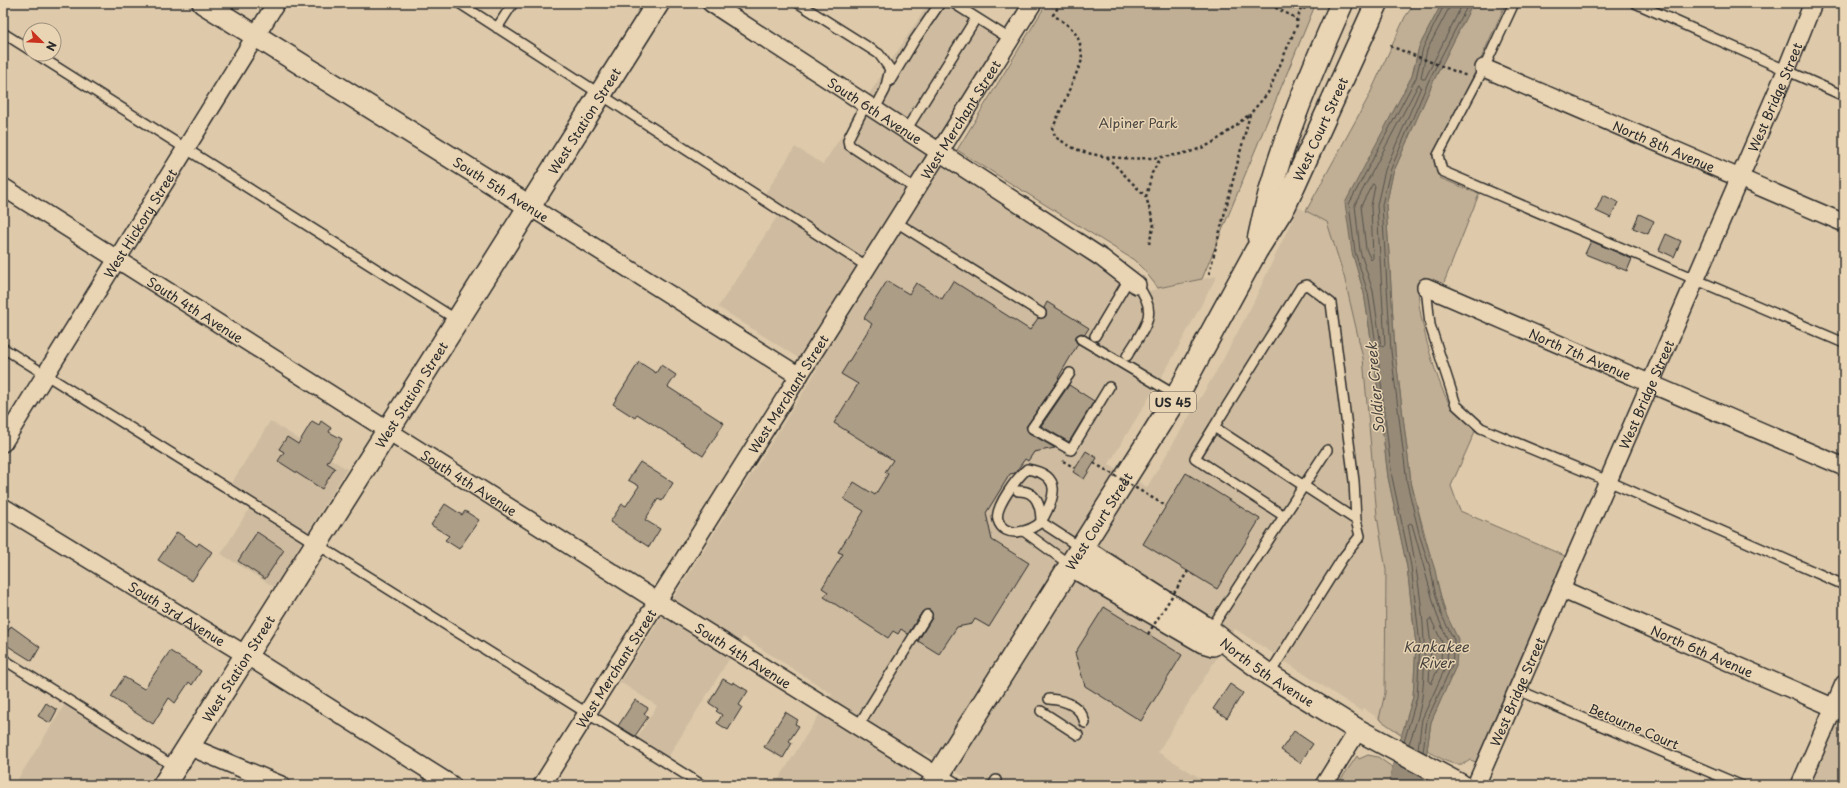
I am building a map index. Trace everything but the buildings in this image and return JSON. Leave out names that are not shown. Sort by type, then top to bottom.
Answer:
[{"type":"main road","name":"West Station Street","points":[[169,776],[658,3]]},
{"type":"main road","name":"West Court Street","points":[[1256,251],[1267,198],[1312,69],[1342,3]]},
{"type":"main road","name":"West Court Street","points":[[941,782],[1076,557],[1177,396],[1256,251],[1285,206],[1377,3]]},
{"type":"street","name":"South 5th Avenue","points":[[203,3],[799,376]]},
{"type":"street","name":"West Hickory Street","points":[[3,443],[118,260],[276,3]]},
{"type":"street","name":"South 6th Avenue","points":[[711,3],[1108,262],[1133,282]]},
{"type":"street","name":"West Merchant Street","points":[[542,785],[1033,3]]},
{"type":"street","name":"West Bridge Street","points":[[1476,785],[1786,71],[1813,3]]},
{"type":"street","name":"North 8th Avenue","points":[[1484,68],[1844,223]]},
{"type":"street","name":"South 4th Avenue","points":[[3,187],[657,601],[858,726],[941,782]]},
{"type":"street","name":"North 7th Avenue","points":[[1426,287],[1844,467]]},
{"type":"street","name":"South 3rd Avenue","points":[[3,507],[246,655],[452,785]]},
{"type":"street","name":"North 5th Avenue","points":[[1076,557],[1210,630],[1269,675],[1358,730],[1461,785]]},
{"type":"street","points":[[1076,557],[1203,642],[1240,654]]},
{"type":"street","name":"North 6th Avenue","points":[[1561,589],[1839,710]]},
{"type":"street","points":[[1800,785],[1839,710],[1844,684]]},
{"type":"street","points":[[1324,785],[1358,730]]},
{"type":"street","points":[[188,746],[281,785]]},
{"type":"lane","points":[[459,3],[868,267]]},
{"type":"lane","points":[[497,28],[513,3]]},
{"type":"lane","points":[[798,3],[879,54],[890,69],[885,90]]},
{"type":"lane","points":[[916,189],[849,145],[848,140],[870,107],[885,90],[914,41],[940,3]]},
{"type":"lane","points":[[953,3],[1010,39]]},
{"type":"lane","points":[[1514,3],[1484,68],[1438,155],[1442,171],[1844,343]]},
{"type":"lane","points":[[1635,3],[1844,96]]},
{"type":"lane","points":[[906,130],[976,18]]},
{"type":"lane","points":[[3,33],[22,45]]},
{"type":"lane","points":[[49,62],[458,320]]},
{"type":"lane","points":[[896,222],[1041,313]]},
{"type":"lane","points":[[1095,336],[1133,282],[1145,294],[1150,308],[1146,323],[1127,356]]},
{"type":"lane","points":[[1269,675],[1342,559],[1360,536],[1356,520],[1354,481],[1331,303],[1307,285],[1301,287],[1195,458],[1284,516]]},
{"type":"lane","points":[[1426,287],[1430,325],[1456,405],[1481,428],[1608,481],[1844,585]]},
{"type":"lane","points":[[1082,339],[1177,396]]},
{"type":"lane","points":[[3,348],[702,785]]},
{"type":"lane","points":[[1070,373],[1032,428],[1071,450],[1109,387]]},
{"type":"lane","points":[[1214,427],[1356,520]]},
{"type":"lane","points":[[1210,630],[1327,450]]},
{"type":"lane","points":[[1025,532],[1041,522],[1050,507],[1054,487],[1050,480],[1043,474],[1027,469],[1019,476],[999,509],[998,520],[1004,528],[1014,532],[1025,532],[1076,557]]},
{"type":"lane","points":[[1018,491],[1029,492],[1035,497],[1041,509],[1041,522],[1076,557]]},
{"type":"lane","points":[[858,726],[927,614]]},
{"type":"lane","points":[[3,659],[169,776]]},
{"type":"lane","name":"Betourne Court","points":[[1518,690],[1740,785]]},
{"type":"lane","points":[[1049,699],[1062,700],[1076,707],[1083,714],[1085,723]]},
{"type":"lane","points":[[1041,711],[1078,735]]},
{"type":"path","points":[[1061,3],[1053,15],[1069,25],[1078,36],[1082,60],[1053,128],[1055,137],[1077,150],[1107,157],[1160,159],[1205,147],[1231,131],[1237,123],[1250,114],[1268,93],[1297,24],[1301,7],[1300,3]]},
{"type":"path","points":[[1266,3],[1296,18],[1297,24]]},
{"type":"path","points":[[1301,7],[1308,10]]},
{"type":"path","points":[[1390,46],[1449,70]]},
{"type":"path","points":[[1209,274],[1250,114]]},
{"type":"path","points":[[1107,157],[1146,197],[1154,224],[1149,244]]},
{"type":"path","points":[[1146,197],[1152,173],[1160,159]]},
{"type":"path","points":[[1094,463],[1166,506]]},
{"type":"path","points":[[1148,634],[1188,571]]},
{"type":"shaded area","points":[[929,3],[946,3],[1002,39],[927,155],[1114,271],[1141,294],[1158,288],[1217,276],[1170,363],[1109,464],[1147,487],[1221,363],[1252,305],[1298,207],[1327,222],[1344,276],[1363,358],[1377,516],[1386,570],[1385,693],[1379,719],[1363,708],[1361,711],[1235,629],[1158,752],[1212,785],[977,785],[925,752],[904,785],[775,785],[832,694],[743,637],[667,759],[636,739],[657,706],[620,682],[817,370],[718,307],[778,215],[759,203],[795,147],[823,164]]},
{"type":"shaded area","points":[[270,421],[347,469],[274,587],[221,554],[255,499],[231,484]]},
{"type":"shaded area","points":[[70,696],[166,757],[148,785],[14,785]]},
{"type":"shaded area","points":[[1838,722],[1844,722],[1844,785],[1810,785],[1834,726]]},
{"type":"green space","name":"Alpiner Park","points":[[1047,3],[1316,3],[1202,279],[1158,288],[1134,260],[957,150]]},
{"type":"green space","points":[[1415,3],[1442,3],[1419,47],[1412,76],[1392,114],[1352,252],[1364,293],[1374,358],[1388,477],[1407,567],[1416,645],[1413,697],[1402,735],[1379,719],[1385,693],[1386,570],[1377,516],[1363,358],[1344,276],[1327,222],[1306,211],[1368,98],[1405,17]]},
{"type":"green space","points":[[1473,3],[1506,3],[1471,81],[1434,155],[1440,178],[1479,194],[1443,285],[1424,277],[1420,282],[1418,295],[1420,309],[1433,363],[1444,393],[1449,403],[1455,410],[1476,429],[1451,486],[1460,511],[1565,556],[1476,762],[1470,760],[1465,763],[1454,764],[1427,750],[1431,722],[1456,666],[1445,612],[1411,482],[1395,351],[1386,206],[1393,173],[1433,82]]},
{"type":"green space","points":[[1368,755],[1378,757],[1392,767],[1389,785],[1337,785],[1357,756],[1359,759]]},
{"type":"water","name":"Kankakee River","points":[[1442,3],[1473,3],[1433,82],[1393,173],[1386,206],[1395,351],[1411,482],[1445,612],[1458,639],[1456,666],[1431,722],[1421,785],[1389,785],[1392,767],[1413,697],[1416,645],[1407,567],[1388,477],[1374,358],[1364,293],[1352,252],[1345,203],[1412,76],[1419,47]]},
{"type":"water label","name":"Soldier Creek","points":[[1375,388]]}]
